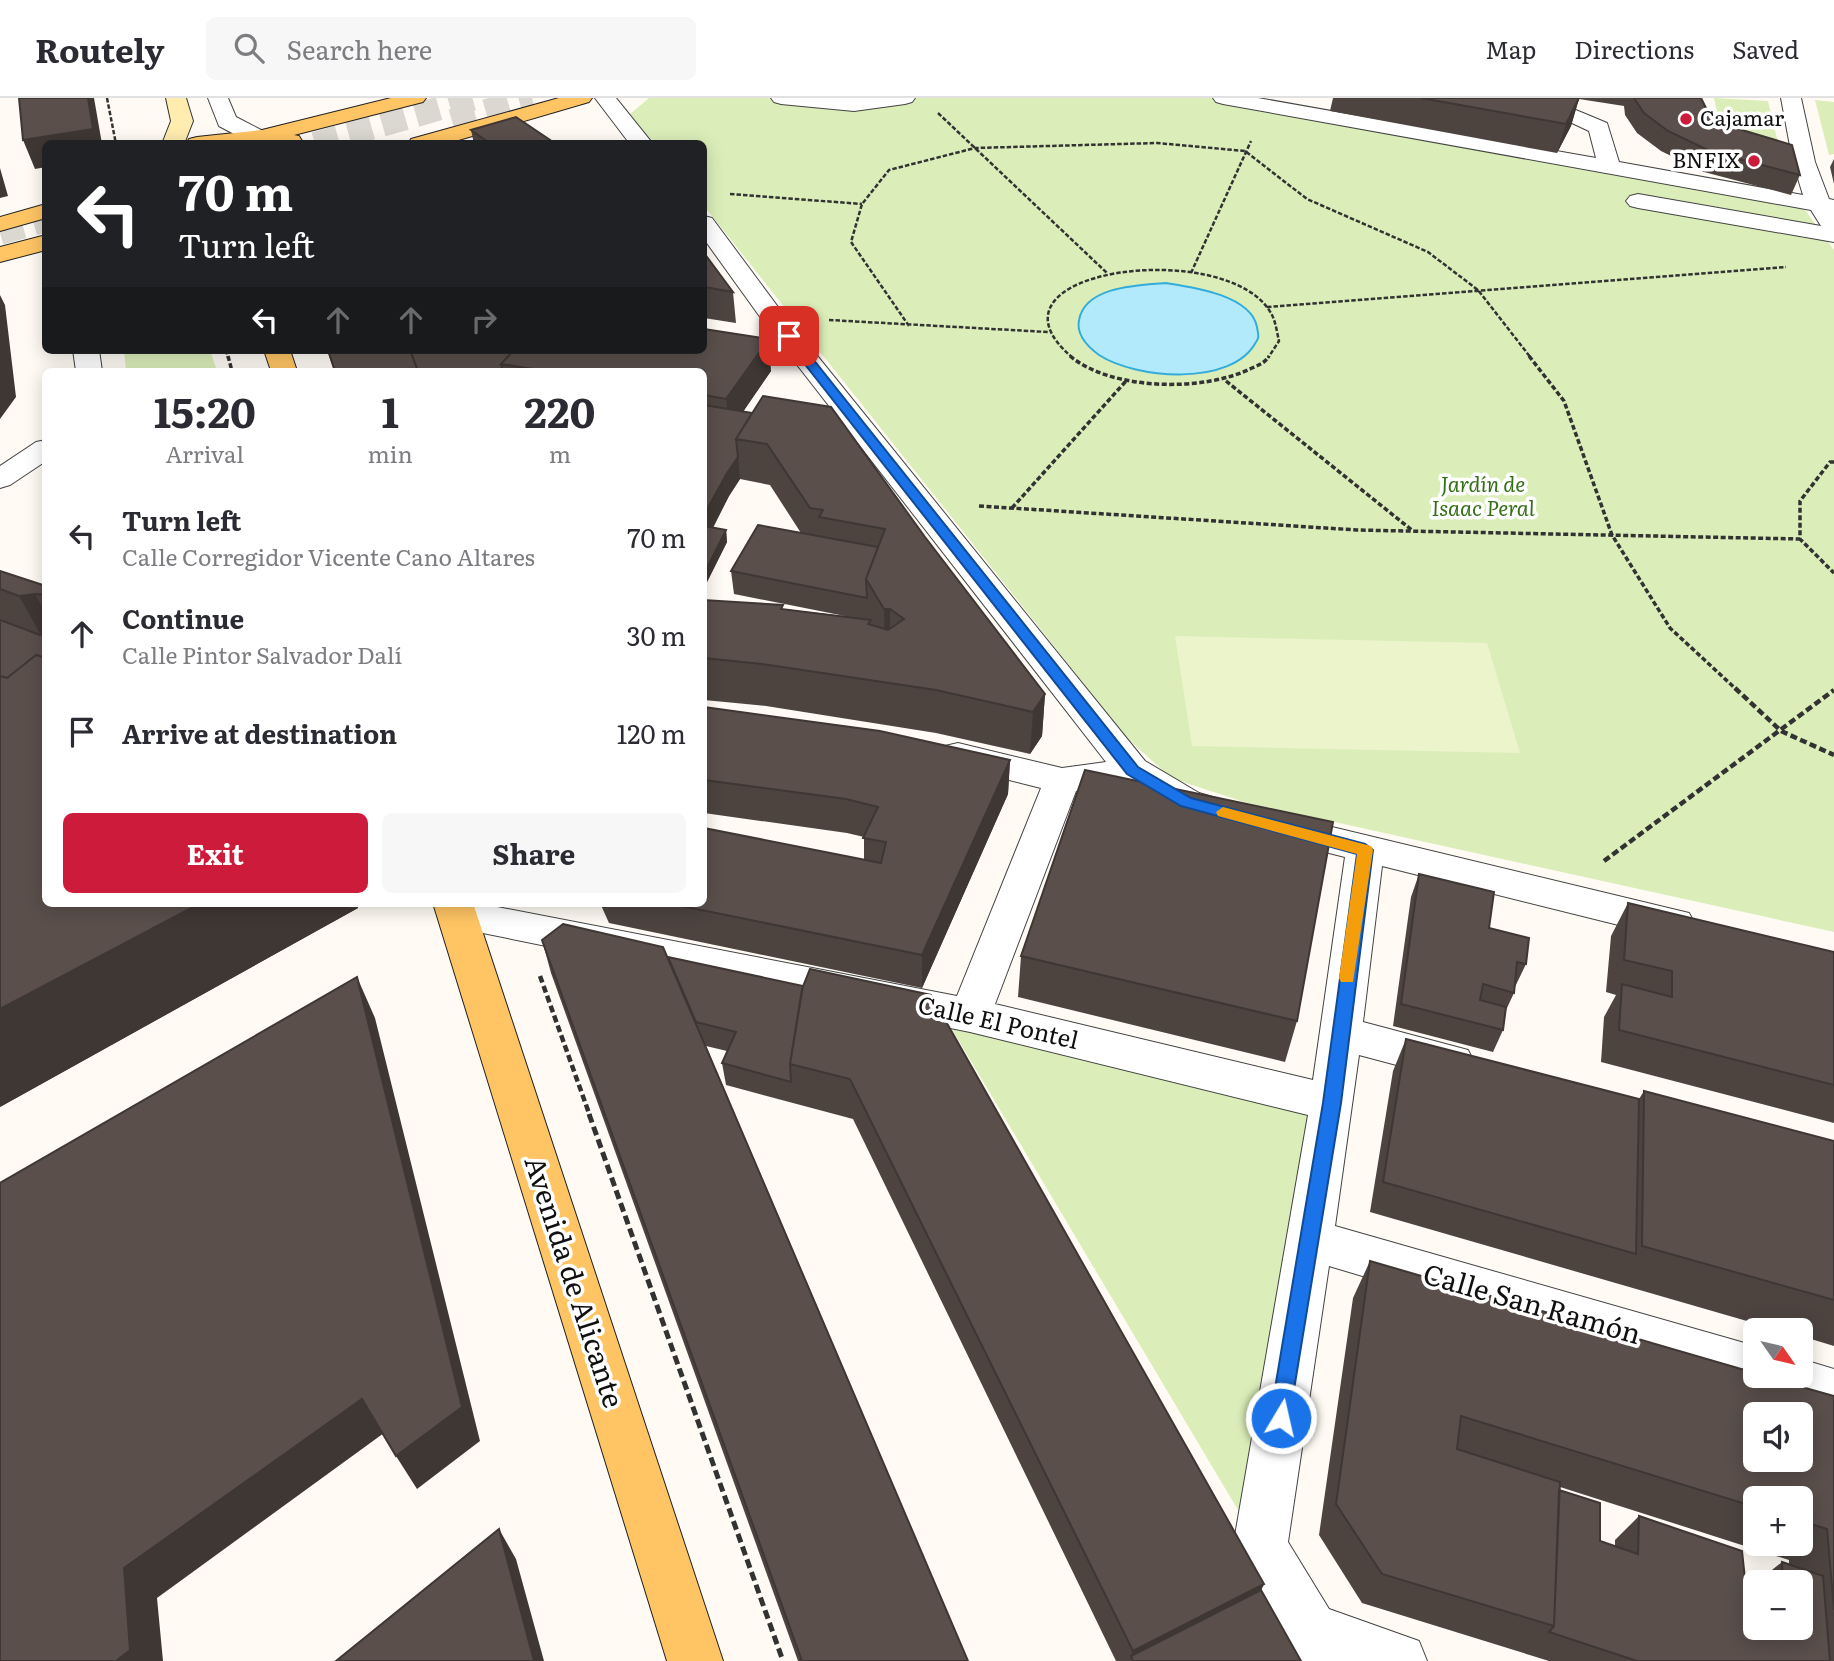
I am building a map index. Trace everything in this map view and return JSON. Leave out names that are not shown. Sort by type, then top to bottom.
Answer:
[{"type":"main road","points":[[175,140],[182,121],[176,98]]},
{"type":"main road","points":[[228,140],[318,125],[416,98]]},
{"type":"main road","points":[[433,140],[582,98]]},
{"type":"main road","points":[[260,136],[280,140]]},
{"type":"main road","points":[[0,224],[42,212]]},
{"type":"main road","points":[[0,255],[42,243]]},
{"type":"main road","name":"Avenida de Alicante","points":[[455,908],[695,1661]]},
{"type":"street","points":[[218,98],[227,121],[260,136]]},
{"type":"street","points":[[605,98],[639,140]]},
{"type":"street","points":[[781,98],[854,105],[905,98]]},
{"type":"street","points":[[1223,98],[1610,169],[1825,205]]},
{"type":"street","points":[[1496,98],[1559,109],[1599,128],[1610,169]]},
{"type":"street","points":[[1791,98],[1803,161],[1834,226]]},
{"type":"street","points":[[1638,201],[1834,235]]},
{"type":"street","points":[[707,227],[772,316],[1132,770],[1186,802],[1365,850],[1703,930]]},
{"type":"street","points":[[768,350],[806,357]]},
{"type":"street","points":[[0,479],[42,451]]},
{"type":"street","points":[[922,747],[1062,781],[1132,770]]},
{"type":"street","points":[[970,1015],[1062,781]]},
{"type":"street","points":[[1365,850],[1332,1103],[1261,1547],[1322,1646],[1399,1661]]},
{"type":"street","name":"Calle El Pontel","points":[[455,908],[522,926],[970,1015],[1332,1103]]},
{"type":"street","points":[[1340,1033],[1487,1070]]},
{"type":"street","name":"Calle San Ramón","points":[[1309,1238],[1743,1366]]},
{"type":"street","points":[[1813,1387],[1834,1393]]},
{"type":"path","points":[[107,98],[115,140]]},
{"type":"path","points":[[931,106],[1108,274]]},
{"type":"path","points":[[1191,273],[1245,151],[1271,107]]},
{"type":"path","points":[[908,326],[851,242],[862,204],[889,170],[975,149],[1157,143],[1245,151],[1307,199],[1428,252],[1478,290],[1564,401],[1612,535],[1671,628],[1781,731],[1834,755]]},
{"type":"path","points":[[730,194],[862,204]]},
{"type":"path","points":[[1267,307],[1793,266]]},
{"type":"path","points":[[1153,270],[1191,273],[1222,281],[1248,292],[1267,307],[1278,323],[1279,340],[1270,356],[1252,370],[1226,380],[1160,386],[1126,381],[1080,363],[1062,352],[1048,332],[1047,314],[1058,297],[1079,283],[1108,274],[1153,270]]},
{"type":"path","points":[[772,316],[908,326],[1048,332]]},
{"type":"path","points":[[1226,380],[1414,531]]},
{"type":"path","points":[[1011,508],[1126,381]]},
{"type":"path","points":[[1800,539],[1800,501],[1830,462],[1834,462]]},
{"type":"path","points":[[919,503],[1414,531],[1800,539],[1834,573]]},
{"type":"path","points":[[1558,896],[1834,691]]},
{"type":"path","points":[[522,926],[783,1661]]},
{"type":"green space","name":"Jardín de Isaac Peral","points":[[649,98],[1238,98],[1797,199],[1834,250],[1834,932],[1244,802],[1171,778],[1128,739],[707,210],[707,140],[652,140],[630,114]]},
{"type":"green space","points":[[1714,98],[1768,101],[1781,155],[1719,122]]},
{"type":"green space","points":[[1815,100],[1834,102],[1834,154],[1829,155]]},
{"type":"green space","points":[[124,354],[211,354],[216,368],[126,368]]},
{"type":"green space","points":[[1175,636],[1487,643],[1520,753],[1192,746]]},
{"type":"green space","points":[[940,1009],[1332,1103],[1260,1547]]},
{"type":"water","points":[[1166,283],[1219,294],[1244,307],[1257,327],[1257,340],[1244,356],[1227,366],[1206,372],[1182,374],[1159,373],[1115,363],[1099,355],[1084,340],[1079,331],[1079,320],[1083,309],[1091,300],[1115,289]]},
{"type":"building","points":[[19,98],[88,98],[93,129],[23,140]]},
{"type":"building","points":[[1421,98],[1579,98],[1566,124]]},
{"type":"building","points":[[1634,98],[1701,98],[1706,108],[1726,123],[1792,145],[1800,175],[1712,152],[1668,131],[1644,113]]},
{"type":"building","points":[[516,117],[550,140],[485,140],[471,130]]},
{"type":"building","points":[[707,257],[733,292],[707,288]]},
{"type":"building","points":[[707,329],[769,339],[726,399],[707,396],[707,368],[526,368],[501,364],[510,354],[707,354]]},
{"type":"building","points":[[329,354],[412,354],[417,368],[334,368]]},
{"type":"building","points":[[412,354],[510,354],[501,364],[502,368],[417,368]]},
{"type":"building","points":[[763,396],[831,407],[925,537],[1045,694],[1033,712],[936,690],[707,658],[707,600],[783,605],[781,609],[871,620],[868,624],[888,630],[904,619],[890,609],[884,609],[866,579],[885,529],[819,517],[823,510],[810,508],[767,444],[736,439]]},
{"type":"building","points":[[707,406],[752,413],[736,439],[738,457],[707,510]]},
{"type":"building","points":[[758,525],[878,547],[866,579],[867,598],[731,571]]},
{"type":"building","points":[[707,527],[726,530],[707,568]]},
{"type":"building","points":[[0,571],[42,585],[42,595],[19,596],[0,589]]},
{"type":"building","points":[[0,620],[42,635],[42,657],[36,655],[7,678],[0,676]]},
{"type":"building","points":[[36,655],[42,657],[42,907],[193,907],[0,1009],[0,676],[7,678]]},
{"type":"building","points":[[707,707],[880,731],[1010,760],[922,955],[687,907],[707,907],[707,829],[881,863],[886,842],[863,838],[878,807],[846,799],[707,780]]},
{"type":"building","points":[[1085,770],[1333,822],[1297,1021],[1021,956]]},
{"type":"building","points":[[1419,874],[1494,892],[1489,928],[1529,938],[1526,964],[1517,962],[1514,993],[1483,984],[1480,1000],[1506,1007],[1503,1030],[1401,1004]]},
{"type":"building","points":[[1628,903],[1834,952],[1834,1085],[1619,1030],[1622,984],[1672,997],[1672,971],[1624,960]]},
{"type":"building","points":[[563,924],[663,947],[968,1661],[802,1661],[542,940]]},
{"type":"building","points":[[668,957],[803,986],[790,1064],[791,1082],[722,1063],[736,1032],[696,1022]]},
{"type":"building","points":[[810,969],[931,995],[1264,1584],[1133,1651],[850,1079],[790,1064],[802,989]]},
{"type":"building","points":[[357,977],[462,1407],[396,1456],[362,1399],[124,1568],[130,1650],[116,1661],[0,1661],[0,1183]]},
{"type":"building","points":[[1406,1039],[1639,1099],[1636,1254],[1383,1182]]},
{"type":"building","points":[[1644,1091],[1834,1141],[1834,1300],[1642,1246]]},
{"type":"building","points":[[1370,1261],[1743,1370],[1743,1388],[1806,1388],[1834,1396],[1834,1610],[1827,1529],[1813,1525],[1813,1486],[1743,1486],[1743,1503],[1461,1416],[1457,1449],[1560,1482],[1554,1626],[1382,1574],[1336,1504]]},
{"type":"building","points":[[1559,1490],[1600,1503],[1600,1541],[1638,1554],[1639,1516],[1742,1551],[1743,1640],[1813,1640],[1813,1573],[1823,1576],[1830,1661],[1637,1661],[1549,1632],[1554,1626]]},
{"type":"building","points":[[499,1529],[534,1661],[336,1661]]},
{"type":"building","points":[[1782,1562],[1805,1570],[1782,1570]]},
{"type":"building","points":[[1261,1590],[1301,1661],[1133,1661],[1131,1656]]},
{"type":"tunnel","points":[[329,140],[476,98]]},
{"type":"tunnel","points":[[452,121],[532,98]]},
{"type":"tunnel","points":[[0,233],[42,221]]},
{"type":"slow traffic","points":[[1223,812],[1365,850],[1347,978]]},
{"type":"place","name":"Cajamar","points":[[1686,119]]},
{"type":"place","name":"BNFIX","points":[[1754,161]]},
{"type":"route","points":[[789,336],[1132,770],[1186,802],[1365,850],[1332,1103],[1281,1418]]}]
